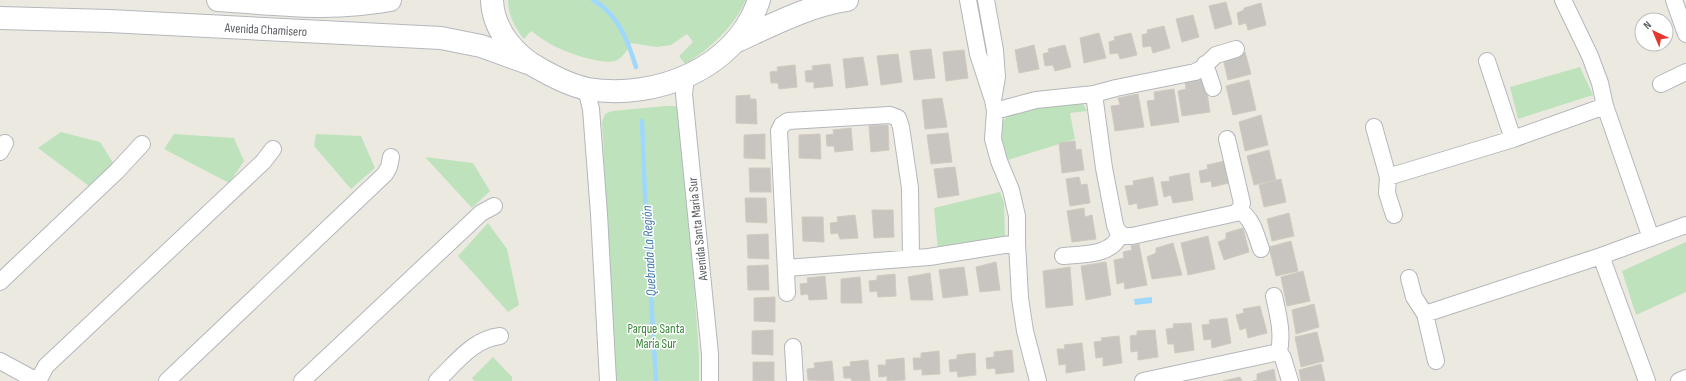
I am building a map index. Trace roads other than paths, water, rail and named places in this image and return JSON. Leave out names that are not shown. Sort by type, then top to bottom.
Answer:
[{"type":"street","name":"Avenida Chamisero","points":[[218,0],[325,7],[350,6],[390,0]]},
{"type":"street","points":[[492,0],[496,18],[504,36],[511,46],[528,63],[546,73],[586,89],[617,92],[662,86],[686,77],[705,67],[732,44],[752,18],[759,0]]},
{"type":"street","points":[[732,44],[786,18],[847,0]]},
{"type":"street","points":[[968,0],[978,54],[994,105]]},
{"type":"street","points":[[986,0],[995,50],[997,77],[993,138],[999,161],[1012,190],[1018,216],[1017,243],[1020,298],[1025,331],[1038,381]]},
{"type":"street","points":[[1563,0],[1590,56],[1600,83],[1605,106],[1651,238]]},
{"type":"street","points":[[1674,0],[1686,34]]},
{"type":"street","name":"Avenida Chamisero","points":[[0,18],[109,21],[441,38],[481,46],[528,63]]},
{"type":"street","points":[[994,105],[1094,94],[1195,72],[1216,55],[1236,49]]},
{"type":"street","points":[[1487,61],[1512,139]]},
{"type":"street","points":[[1205,64],[1213,88]]},
{"type":"street","points":[[1661,84],[1686,72]]},
{"type":"street","name":"Avenida Santa María Sur","points":[[686,77],[684,94],[710,354],[710,381]]},
{"type":"street","points":[[586,89],[590,109],[599,214],[608,381]]},
{"type":"street","points":[[1094,94],[1104,168],[1115,225],[1120,234],[1123,236],[1132,236],[1233,215],[1239,210],[1242,203],[1241,196],[1227,139]]},
{"type":"street","points":[[1388,177],[1512,139],[1605,106]]},
{"type":"street","points":[[787,293],[779,131],[782,125],[788,121],[890,115],[898,118],[901,127],[910,188],[911,257]]},
{"type":"street","points":[[1374,127],[1388,177],[1387,193],[1394,215]]},
{"type":"street","points":[[0,282],[125,163],[142,144]]},
{"type":"street","points":[[0,361],[37,381],[46,366],[263,162],[273,149]]},
{"type":"street","points":[[166,381],[385,174],[389,167],[391,157]]},
{"type":"street","points":[[302,381],[481,213],[494,206]]},
{"type":"street","points":[[1239,210],[1251,221],[1261,249]]},
{"type":"street","points":[[1425,314],[1601,256],[1686,225]]},
{"type":"street","points":[[1063,256],[1104,251],[1114,244],[1120,234]]},
{"type":"street","points":[[786,268],[911,257],[929,257],[1017,243]]},
{"type":"street","points":[[1601,256],[1647,381]]},
{"type":"street","points":[[1409,278],[1414,297],[1425,314],[1436,361]]},
{"type":"street","points":[[1274,296],[1281,328],[1279,352],[1283,358],[1290,381]]},
{"type":"street","points":[[437,381],[477,343],[489,337],[500,336]]},
{"type":"street","points":[[792,347],[795,381]]},
{"type":"street","points":[[1143,381],[1279,352]]},
{"type":"street","points":[[1679,381],[1686,378]]},
{"type":"water","points":[[1152,297],[1152,303],[1135,305],[1134,299]]},
{"type":"waterway","name":"Quebrada La Región","points":[[593,0],[609,13],[621,29],[636,67]]},
{"type":"waterway","name":"Quebrada La Región","points":[[642,121],[656,381]]},
{"type":"park label","name":"Parque Santa María Sur","points":[[656,336]]}]
